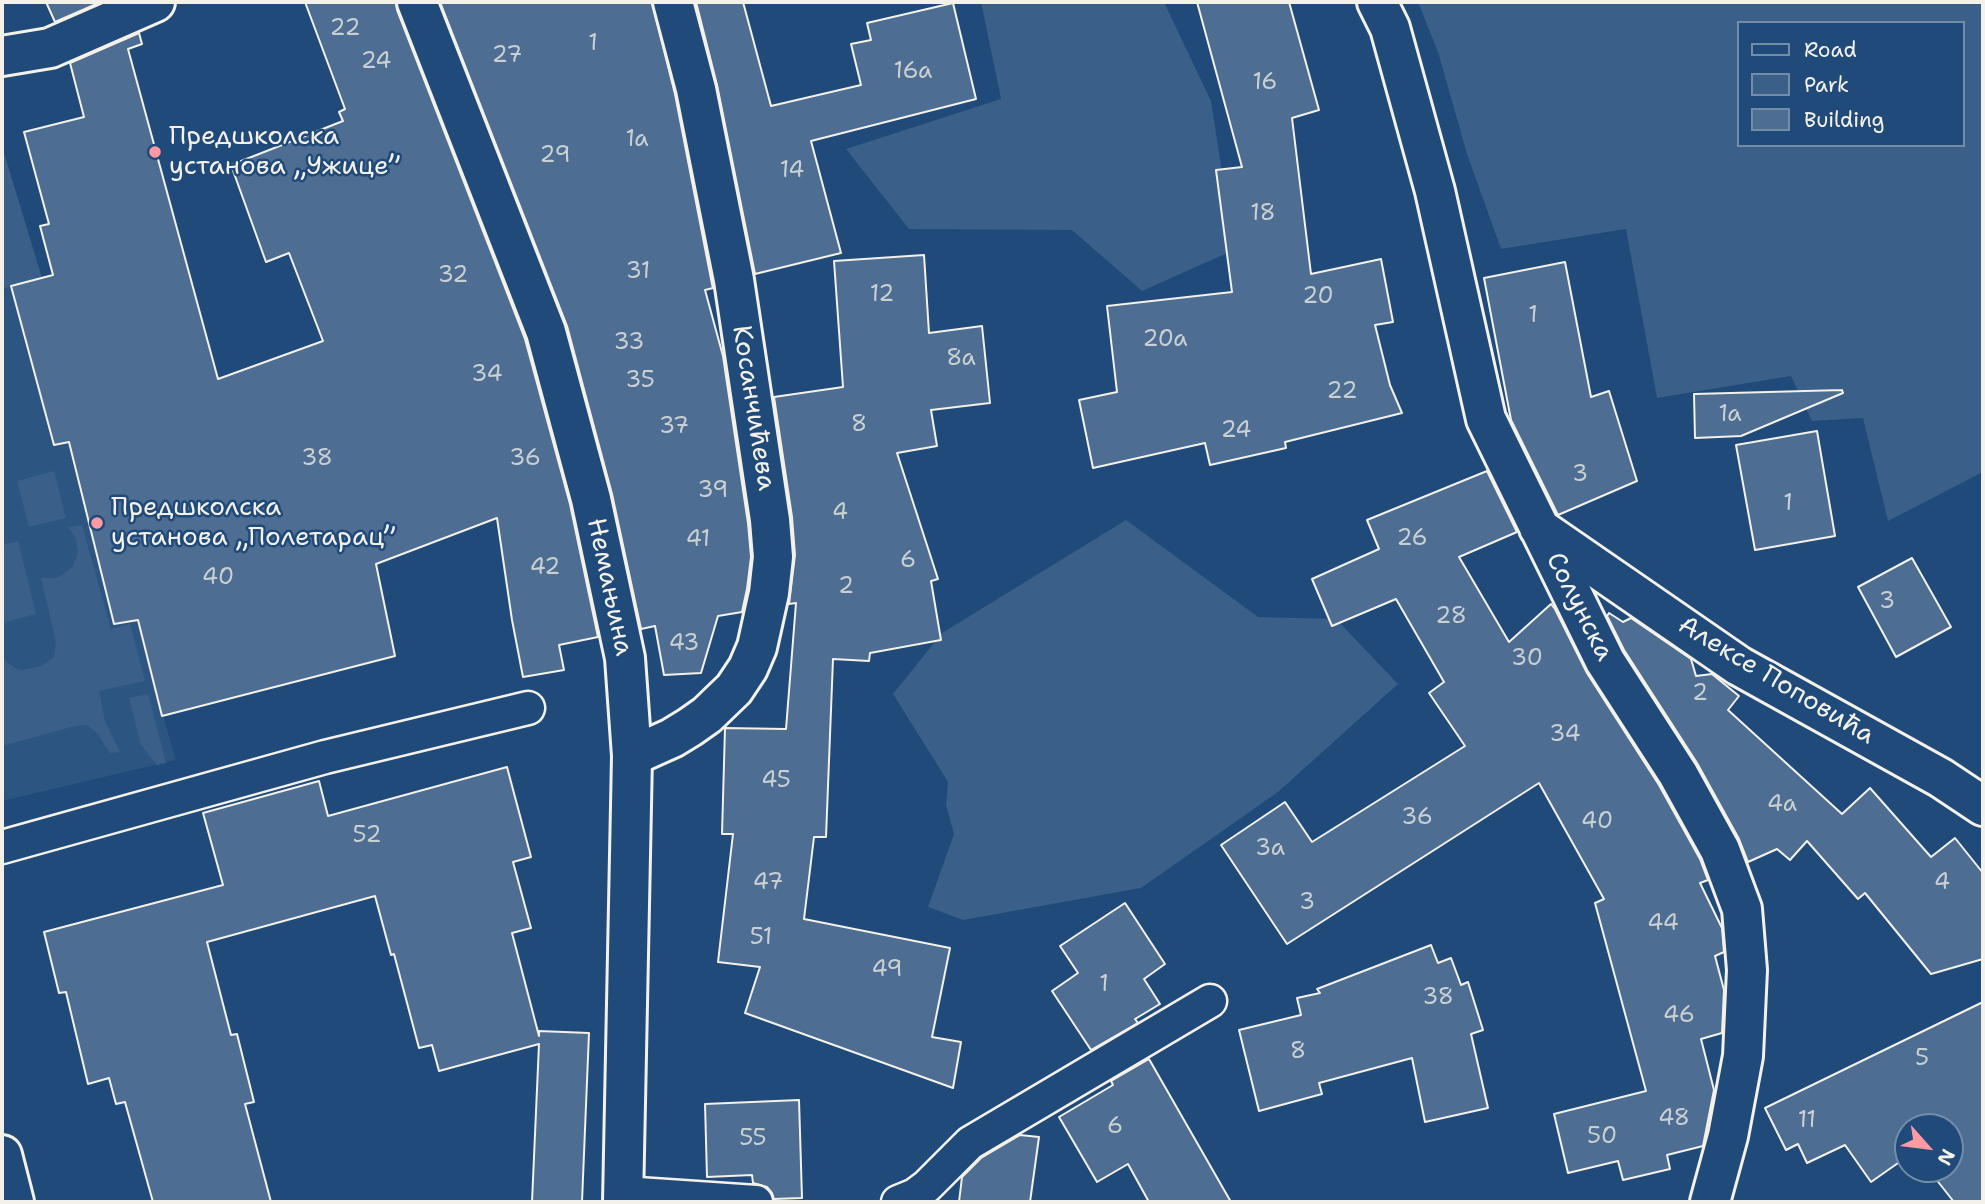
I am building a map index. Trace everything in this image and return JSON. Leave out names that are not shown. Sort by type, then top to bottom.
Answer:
[{"type":"street","points":[[2,56],[50,48],[155,2]]},
{"type":"street","name":"Немањина","points":[[417,2],[546,332],[591,499],[625,658],[632,756],[623,1198]]},
{"type":"street","name":"Косанчићева","points":[[632,756],[690,727],[734,689],[748,668],[757,647],[768,602],[773,557],[770,520],[734,280],[696,89],[673,2]]},
{"type":"street","name":"Солунска","points":[[1377,2],[1390,28],[1435,191],[1486,419],[1605,661],[1678,774],[1714,840],[1742,909],[1747,970],[1743,1056],[1728,1136],[1710,1202]]},
{"type":"street","name":"Алексе Поповића","points":[[1538,526],[1739,666],[1941,778],[1983,806]]},
{"type":"street","points":[[2,1155],[14,1202]]},
{"type":"lane","points":[[2,847],[325,757],[528,708]]},
{"type":"lane","points":[[898,1202],[915,1195],[926,1186],[970,1143],[1210,1001]]},
{"type":"lane","points":[[623,1198],[756,1202]]},
{"type":"shaded area","name":"Предшколска установа „Полетарац”","points":[[186,260],[224,399],[384,602],[395,656],[163,716],[176,760],[2,801],[2,289],[58,273],[128,276]]},
{"type":"green space","points":[[981,2],[1164,2],[1211,101],[1234,250],[1142,291],[1072,230],[909,229],[846,149],[1001,99]]},
{"type":"green space","points":[[1418,2],[1983,2],[1983,472],[1888,521],[1863,418],[1812,421],[1791,376],[1657,398],[1626,229],[1501,249],[1467,154],[1438,52]]},
{"type":"green space","points":[[2,146],[42,278],[2,289]]},
{"type":"green space","points":[[54,471],[66,518],[29,527],[17,481]]},
{"type":"green space","points":[[1126,520],[1258,617],[1336,619],[1398,684],[1278,792],[1141,888],[963,920],[928,907],[954,834],[946,805],[948,782],[893,694],[942,633]]},
{"type":"green space","points":[[82,525],[111,629],[130,624],[145,681],[99,691],[105,721],[120,752],[110,753],[97,733],[87,725],[2,746],[2,651],[6,662],[22,670],[42,666],[54,657],[56,642],[41,578],[55,578],[73,566],[78,552],[76,539],[68,527]]},
{"type":"green space","points":[[18,541],[36,614],[2,623],[2,545]]},
{"type":"green space","points":[[148,694],[166,763],[157,765],[141,745],[129,698]]},
{"type":"building","points":[[46,2],[101,2],[55,22]]},
{"type":"building","points":[[305,2],[396,2],[525,339],[570,504],[598,637],[559,645],[564,670],[523,677],[497,518],[376,564],[395,656],[162,716],[138,620],[114,624],[69,442],[54,445],[11,286],[53,275],[40,226],[49,224],[24,132],[84,117],[70,63],[139,33],[142,44],[128,49],[218,379],[323,341],[289,253],[266,262],[231,165],[343,121],[339,112],[345,109]]},
{"type":"building","points":[[440,2],[652,2],[675,94],[713,288],[705,290],[723,356],[751,557],[742,612],[718,616],[701,673],[664,675],[655,626],[641,629],[612,494],[567,326]]},
{"type":"building","points":[[696,2],[743,2],[771,106],[861,85],[851,44],[871,40],[867,23],[953,3],[976,99],[811,141],[841,253],[755,274],[717,85]]},
{"type":"building","points":[[1197,2],[1289,2],[1319,110],[1292,118],[1311,274],[1381,259],[1393,322],[1375,325],[1390,385],[1402,413],[1285,442],[1286,448],[1210,465],[1205,443],[1093,468],[1079,400],[1117,392],[1107,306],[1232,292],[1216,170],[1242,167]]},
{"type":"building","points":[[924,255],[929,333],[982,326],[990,403],[931,410],[937,446],[897,453],[938,579],[931,581],[941,640],[870,653],[869,661],[833,659],[826,837],[814,837],[804,919],[950,948],[932,1037],[961,1042],[953,1088],[745,1013],[760,967],[718,962],[733,834],[722,834],[725,728],[786,729],[796,603],[789,604],[795,555],[774,397],[843,387],[834,261]]},
{"type":"building","points":[[1565,262],[1591,397],[1609,391],[1637,481],[1558,515],[1511,420],[1484,278]]},
{"type":"building","points":[[1842,390],[1843,393],[1741,436],[1695,438],[1694,394]]},
{"type":"building","points":[[1817,431],[1835,536],[1755,550],[1736,445]]},
{"type":"building","points":[[1487,471],[1517,532],[1459,557],[1509,642],[1551,604],[1555,609],[1587,673],[1659,785],[1700,859],[1708,880],[1700,883],[1722,928],[1724,952],[1715,956],[1724,990],[1722,1033],[1701,1039],[1714,1090],[1703,1146],[1667,1155],[1670,1169],[1623,1180],[1618,1161],[1568,1173],[1554,1114],[1646,1091],[1595,903],[1604,899],[1539,783],[1287,944],[1221,845],[1285,802],[1312,842],[1465,746],[1429,693],[1444,682],[1396,599],[1332,626],[1312,579],[1379,549],[1367,520]]},
{"type":"building","points":[[1912,558],[1951,627],[1896,657],[1858,587]]},
{"type":"building","points":[[1609,613],[1623,622],[1631,618],[1691,659],[1696,676],[1712,674],[1739,696],[1728,710],[1842,814],[1870,788],[1931,857],[1955,838],[1983,873],[1983,959],[1931,974],[1865,893],[1858,899],[1807,841],[1790,860],[1777,849],[1748,862],[1739,839],[1697,763],[1624,650],[1607,616]]},
{"type":"building","points":[[507,767],[531,857],[513,862],[531,928],[512,933],[539,1036],[539,1031],[589,1033],[582,1202],[532,1202],[539,1044],[439,1071],[432,1045],[419,1048],[394,954],[391,955],[375,896],[207,942],[231,1035],[237,1034],[254,1102],[245,1104],[271,1202],[153,1202],[125,1102],[116,1104],[109,1078],[88,1084],[66,992],[59,993],[44,932],[223,885],[203,813],[319,781],[328,816]]},
{"type":"building","points":[[1125,903],[1165,964],[1144,979],[1160,1004],[1135,1019],[1138,1023],[1091,1050],[1052,991],[1078,973],[1060,946]]},
{"type":"building","points":[[1431,945],[1438,963],[1451,958],[1461,985],[1468,982],[1483,1030],[1471,1034],[1488,1108],[1425,1122],[1412,1058],[1319,1083],[1322,1094],[1259,1111],[1239,1030],[1301,1015],[1297,998],[1320,993],[1317,989]]},
{"type":"building","points":[[1983,1002],[1983,1202],[1954,1202],[1939,1183],[1964,1183],[1964,1113],[1894,1113],[1894,1166],[1871,1182],[1845,1145],[1807,1163],[1798,1144],[1786,1150],[1765,1108]]},
{"type":"building","points":[[1149,1059],[1231,1202],[1149,1202],[1128,1164],[1097,1182],[1059,1117],[1113,1085],[1111,1081]]},
{"type":"building","points":[[799,1100],[802,1198],[774,1199],[767,1187],[753,1183],[752,1175],[707,1177],[705,1104]]},
{"type":"building","points":[[1020,1135],[1039,1137],[1030,1202],[959,1202],[962,1177],[981,1158]]},
{"type":"place","name":"Предшколска установа „Ужице”","points":[[155,152]]},
{"type":"place","name":"Предшколска установа „Полетарац”","points":[[97,523]]}]
